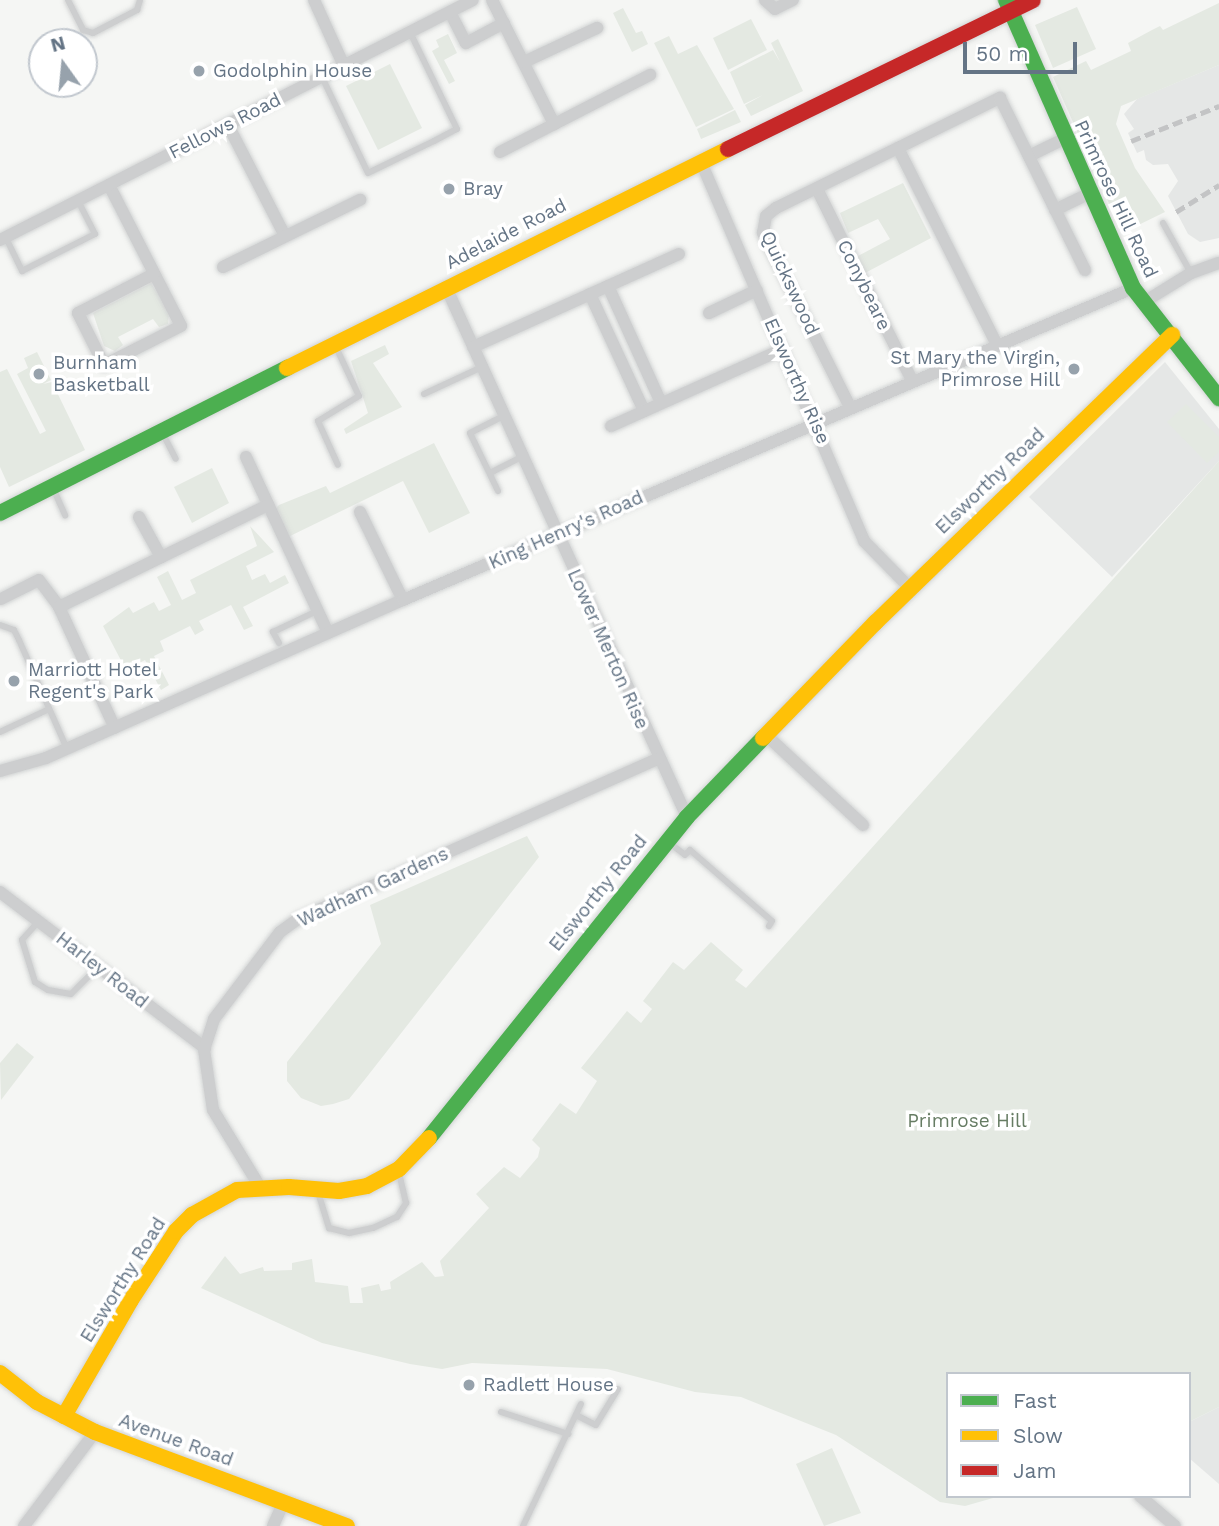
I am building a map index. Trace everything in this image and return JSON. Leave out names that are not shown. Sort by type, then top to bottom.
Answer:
[{"type":"street","points":[[314,0],[344,66]]},
{"type":"street","name":"Fellows Road","points":[[3,239],[473,0]]},
{"type":"street","points":[[492,0],[554,124]]},
{"type":"street","points":[[765,0],[775,9],[793,0]]},
{"type":"street","name":"Adelaide Road","points":[[0,513],[1008,6],[1033,0]]},
{"type":"street","name":"Primrose Hill Road","points":[[1008,6],[1088,194],[1133,288],[1219,398]]},
{"type":"street","points":[[450,12],[466,43],[504,23]]},
{"type":"street","points":[[524,62],[597,28]]},
{"type":"street","points":[[500,152],[650,75]]},
{"type":"street","name":"Quickswood","points":[[850,407],[763,233],[766,216],[1000,98],[1029,156]]},
{"type":"street","points":[[228,125],[285,236]]},
{"type":"street","points":[[1064,139],[1029,156],[1085,270]]},
{"type":"street","points":[[898,149],[997,345]]},
{"type":"street","name":"Elsworthy Rise","points":[[701,162],[816,422],[864,541],[911,588]]},
{"type":"street","points":[[109,185],[181,326],[104,365],[78,313],[154,274]]},
{"type":"street","name":"Conybeare","points":[[817,189],[912,380]]},
{"type":"street","points":[[1055,209],[1088,194]]},
{"type":"street","points":[[223,267],[360,200]]},
{"type":"street","points":[[473,347],[679,254]]},
{"type":"street","points":[[1144,302],[1191,273],[1219,262]]},
{"type":"street","points":[[608,286],[661,403]]},
{"type":"street","name":"Lower Merton Rise","points":[[446,287],[658,759],[687,817]]},
{"type":"street","name":"King Henry's Road","points":[[0,771],[67,749],[403,600],[912,380],[1133,288]]},
{"type":"street","points":[[709,313],[757,290]]},
{"type":"street","points":[[590,294],[644,411]]},
{"type":"street","name":"Elsworthy Road","points":[[64,1416],[176,1231],[215,1199],[260,1187],[318,1191],[368,1186],[398,1169],[422,1146],[687,817],[911,588],[1171,335]]},
{"type":"street","points":[[611,426],[783,349]]},
{"type":"street","points":[[246,457],[268,501],[266,506],[328,633]]},
{"type":"street","points":[[59,607],[266,506]]},
{"type":"street","points":[[360,512],[403,600]]},
{"type":"street","points":[[139,517],[161,557]]},
{"type":"street","points":[[1,600],[39,580],[59,607],[115,728]]},
{"type":"street","points":[[767,736],[863,825]]},
{"type":"street","name":"Wadham Gardens","points":[[260,1187],[212,1110],[205,1048],[214,1019],[281,932],[298,919],[658,759]]},
{"type":"street","name":"Harley Road","points":[[0,892],[205,1048]]},
{"type":"street","name":"Avenue Road","points":[[0,1373],[64,1416],[95,1432],[347,1526]]},
{"type":"street","points":[[24,1526],[95,1432]]},
{"type":"street","points":[[1142,1498],[1175,1526]]},
{"type":"street","points":[[273,1526],[284,1501]]},
{"type":"lane","points":[[68,0],[83,30],[93,33],[137,10],[140,0]]},
{"type":"lane","points":[[322,77],[368,173],[434,141],[457,129],[410,32]]},
{"type":"lane","points":[[3,239],[22,271],[94,234],[78,201]]},
{"type":"lane","points":[[1163,223],[1191,273]]},
{"type":"lane","points":[[334,344],[359,393],[356,401],[318,421],[338,464]]},
{"type":"lane","points":[[424,394],[482,367]]},
{"type":"lane","points":[[498,491],[470,433],[504,416]]},
{"type":"lane","points":[[161,430],[176,459]]},
{"type":"lane","points":[[490,473],[522,457]]},
{"type":"lane","points":[[52,486],[65,515]]},
{"type":"lane","points":[[279,643],[273,632],[317,611]]},
{"type":"lane","points":[[0,625],[14,630],[67,749]]},
{"type":"lane","points":[[0,732],[49,709]]},
{"type":"lane","points":[[667,841],[685,855],[690,850],[772,921],[769,926]]},
{"type":"lane","points":[[39,921],[22,940],[35,982],[48,990],[71,993],[98,967]]},
{"type":"lane","points":[[318,1191],[329,1228],[349,1233],[373,1228],[397,1217],[406,1203],[398,1169]]},
{"type":"lane","points":[[576,1415],[596,1425],[618,1389]]},
{"type":"lane","points":[[523,1526],[581,1404]]},
{"type":"lane","points":[[501,1412],[568,1434]]},
{"type":"shaded area","points":[[1219,65],[1219,238],[1200,242],[1188,234],[1168,196],[1178,181],[1168,164],[1153,165],[1146,160],[1144,150],[1137,153],[1128,133],[1134,129],[1124,114],[1137,99]]},
{"type":"shaded area","points":[[1165,362],[1219,429],[1219,461],[1112,577],[1029,497]]},
{"type":"shaded area","points":[[1219,1407],[1219,1484],[1191,1460],[1191,1421]]},
{"type":"green space","points":[[1219,3],[1219,65],[1121,106],[1116,124],[1135,168],[1165,212],[1122,233],[1053,77],[1086,61],[1091,70],[1131,51],[1128,43],[1152,30],[1160,26],[1163,30]]},
{"type":"green space","points":[[1077,7],[1096,49],[1053,68],[1035,25]]},
{"type":"green space","points":[[623,8],[636,33],[642,31],[648,44],[632,52],[613,13]]},
{"type":"green space","points":[[751,19],[767,50],[728,70],[713,38]]},
{"type":"green space","points":[[448,34],[457,53],[444,60],[455,81],[449,84],[432,51],[439,47],[436,40]]},
{"type":"green space","points":[[669,36],[678,54],[697,45],[734,109],[696,127],[654,43]]},
{"type":"green space","points":[[778,39],[803,91],[751,116],[745,105],[763,95],[744,104],[730,72],[773,50],[780,62],[771,43]]},
{"type":"green space","points":[[390,64],[422,128],[378,150],[346,86]]},
{"type":"green space","points":[[735,110],[741,122],[701,139],[697,129]]},
{"type":"green space","points":[[903,183],[931,238],[865,273],[858,256],[890,239],[878,219],[848,233],[840,213]]},
{"type":"green space","points":[[151,283],[169,312],[168,324],[159,327],[153,319],[118,337],[123,345],[115,351],[104,346],[93,313]]},
{"type":"green space","points":[[385,345],[389,354],[373,363],[402,407],[346,434],[344,429],[368,413],[351,361]]},
{"type":"green space","points":[[37,352],[51,380],[43,384],[52,382],[85,450],[9,487],[0,467],[0,372],[7,369],[40,434],[46,431],[17,374],[28,368],[24,358]]},
{"type":"green space","points":[[1186,404],[1219,437],[1219,452],[1207,463],[1167,422]]},
{"type":"green space","points":[[434,443],[470,513],[429,533],[403,481],[286,538],[275,509],[279,505],[326,486],[330,493]]},
{"type":"green space","name":"Primrose Hill","points":[[1219,461],[1219,1407],[1191,1421],[1191,1372],[946,1372],[946,1498],[993,1498],[965,1506],[940,1502],[836,1435],[741,1397],[695,1392],[607,1369],[472,1363],[442,1369],[410,1364],[322,1343],[201,1288],[225,1256],[240,1274],[263,1267],[264,1271],[292,1270],[292,1263],[312,1259],[315,1282],[348,1286],[350,1303],[363,1303],[361,1288],[379,1284],[381,1291],[391,1289],[390,1282],[422,1262],[435,1277],[444,1276],[440,1261],[489,1208],[476,1194],[504,1167],[520,1178],[538,1157],[540,1148],[532,1140],[560,1103],[576,1114],[597,1081],[581,1068],[627,1011],[641,1023],[652,1009],[643,1001],[673,962],[684,970],[711,942],[743,970],[735,980],[746,988]]},
{"type":"green space","points":[[212,468],[229,503],[192,523],[174,487]]},
{"type":"green space","points":[[250,526],[274,552],[246,566],[252,580],[265,574],[270,583],[285,575],[289,583],[243,607],[253,626],[244,630],[231,605],[199,621],[204,630],[195,635],[190,626],[160,641],[164,651],[154,656],[169,685],[161,690],[145,660],[126,670],[103,626],[129,607],[133,613],[154,602],[159,611],[171,605],[157,577],[168,571],[182,600],[196,593],[190,580],[257,546]]},
{"type":"green space","points":[[527,836],[539,857],[349,1099],[321,1106],[301,1098],[287,1081],[287,1062],[381,944],[370,905]]},
{"type":"green space","points":[[17,1043],[34,1057],[1,1100],[0,1063]]},
{"type":"green space","points":[[832,1448],[861,1513],[824,1526],[796,1464]]},
{"type":"railway","points":[[1131,141],[1219,106]]},
{"type":"railway","points":[[1176,212],[1219,185]]},
{"type":"traffic: fast","points":[[1006,0],[1133,288],[1219,398]]},
{"type":"traffic: fast","points":[[0,513],[287,368]]},
{"type":"traffic: fast","points":[[429,1138],[687,817],[763,738]]},
{"type":"traffic: slow","points":[[287,368],[728,149]]},
{"type":"traffic: slow","points":[[763,738],[875,623],[1172,335]]},
{"type":"traffic: slow","points":[[64,1416],[131,1300],[176,1231],[192,1215],[237,1190],[289,1187],[339,1191],[367,1186],[399,1169],[429,1138]]},
{"type":"traffic: slow","points":[[0,1373],[37,1402],[95,1432],[347,1526]]},
{"type":"traffic: jam","points":[[728,149],[1033,0]]},
{"type":"place","name":"Godolphin House","points":[[199,71]]},
{"type":"place","name":"Bray","points":[[449,189]]},
{"type":"place","name":"St Mary the Virgin, Primrose Hill","points":[[1074,369]]},
{"type":"place","name":"Burnham Basketball","points":[[39,374]]},
{"type":"place","name":"Marriott Hotel Regent's Park","points":[[14,681]]},
{"type":"place","name":"Radlett House","points":[[469,1385]]}]
